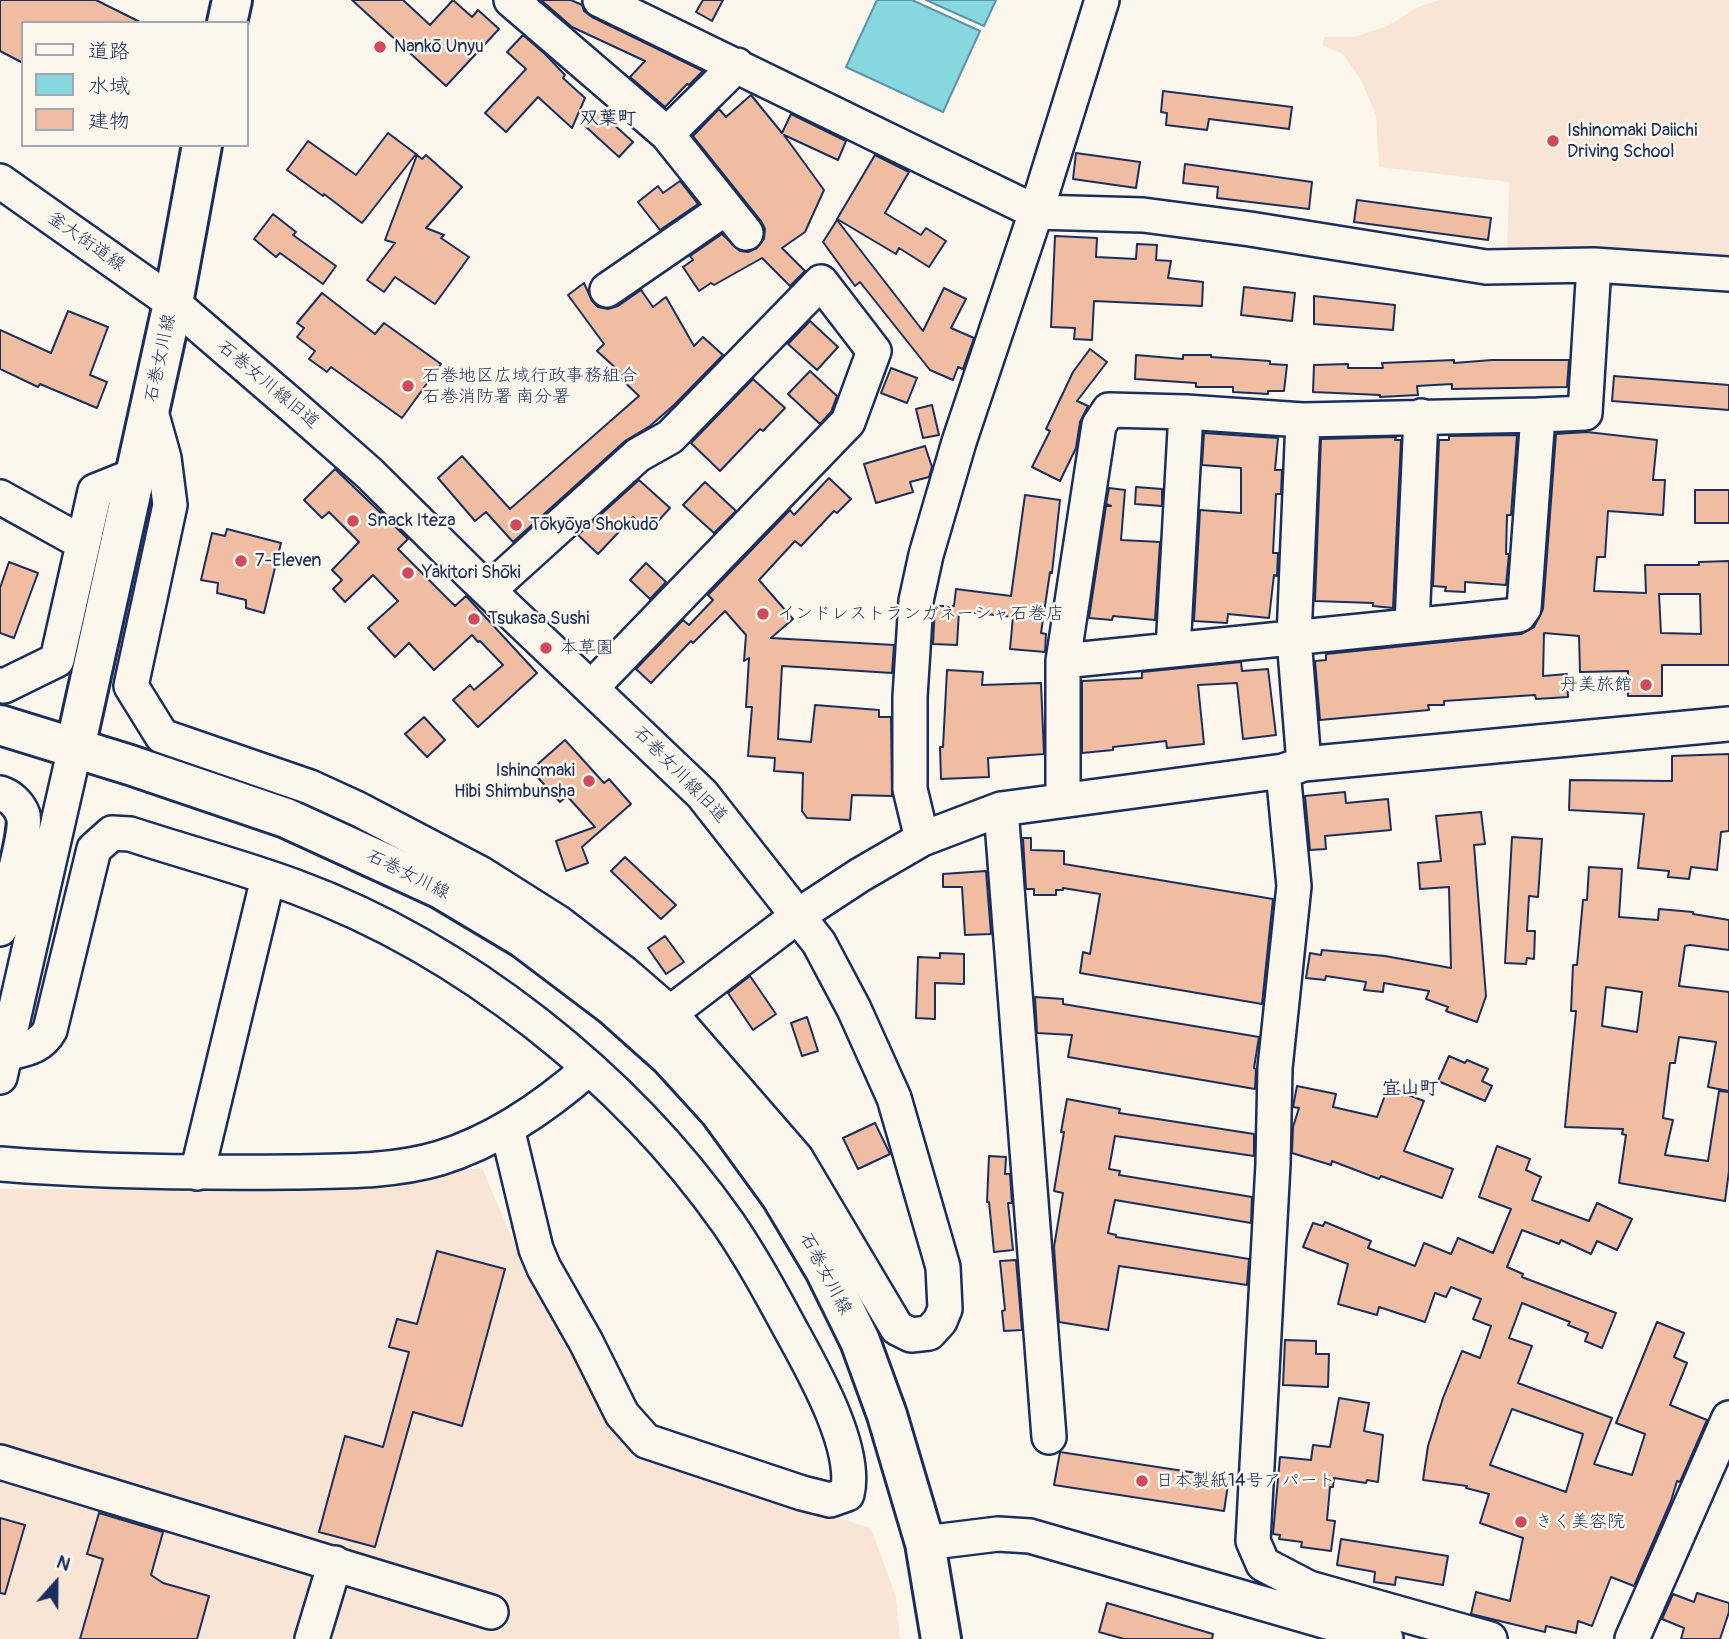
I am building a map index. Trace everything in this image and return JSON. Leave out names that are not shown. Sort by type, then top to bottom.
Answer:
[{"type":"main road","name":"石巻女川線","points":[[202,147],[173,303],[135,475],[91,563],[75,748],[286,818],[441,889],[523,938],[613,1006],[669,1056],[720,1112],[781,1196],[825,1270],[860,1341],[887,1415],[925,1543],[941,1639]]},
{"type":"main road","points":[[0,725],[75,748]]},
{"type":"street","points":[[511,0],[667,134],[736,221],[607,290]]},
{"type":"street","points":[[600,0],[1036,212],[1143,215],[1250,229],[1486,267],[1594,265],[1729,274]]},
{"type":"street","points":[[922,839],[910,789],[910,697],[916,601],[926,555],[959,442],[1036,212],[1102,0]]},
{"type":"street","points":[[667,134],[737,65]]},
{"type":"street","name":"釜大街道線","points":[[0,181],[173,303]]},
{"type":"street","points":[[1063,799],[1063,661],[1099,425],[1110,410],[1303,419],[1585,413],[1594,265]]},
{"type":"street","points":[[489,590],[638,455],[670,437],[821,282],[874,351],[848,422],[592,687]]},
{"type":"street","name":"石巻女川線旧道","points":[[173,303],[369,473],[702,793],[799,915],[819,943],[894,1098],[943,1266],[945,1309],[940,1321],[929,1333],[911,1335],[897,1328],[796,1158],[670,1013]]},
{"type":"street","points":[[150,408],[164,458],[170,505],[131,685],[162,736],[310,787],[480,873],[559,923],[670,1013],[799,915],[860,874],[922,839],[1001,809],[1294,767],[1729,724]]},
{"type":"street","points":[[1173,650],[1186,412]]},
{"type":"street","points":[[1063,661],[1519,615],[1524,607],[1538,415]]},
{"type":"street","points":[[1412,625],[1420,416]]},
{"type":"street","points":[[1303,419],[1294,638],[1294,886],[1275,1069],[1273,1164],[1253,1541],[1263,1564],[1304,1600],[1386,1639]]},
{"type":"street","points":[[0,497],[91,563],[57,660],[4,686],[0,685]]},
{"type":"street","points":[[3,1065],[75,748]]},
{"type":"street","points":[[0,793],[10,796],[24,817],[0,929]]},
{"type":"street","points":[[1001,809],[1049,1437]]},
{"type":"street","points":[[3,1065],[43,1041],[50,1030],[94,849],[112,833],[130,834],[295,887],[430,950],[479,980],[589,1068],[623,1099],[682,1165],[727,1222],[763,1278],[824,1396],[842,1439],[850,1482],[848,1494],[830,1500],[646,1441],[622,1414],[586,1342],[544,1268],[536,1249],[507,1128]]},
{"type":"street","points":[[197,1173],[268,878]]},
{"type":"street","points":[[0,1164],[197,1173],[394,1167],[440,1158],[507,1128],[565,1090],[589,1068]]},
{"type":"street","points":[[1632,1639],[1729,1418]]},
{"type":"street","points":[[0,1462],[491,1612]]},
{"type":"street","points":[[925,1543],[998,1534],[1030,1536],[1304,1600],[1490,1639]]},
{"type":"street","points":[[312,1639],[335,1563]]},
{"type":"shaded area","name":"Ishinomaki Daiichi Driving School","points":[[1440,0],[1729,0],[1729,264],[1507,253],[1509,182],[1379,167],[1376,115],[1361,80],[1343,54],[1322,45],[1325,37],[1354,37],[1387,26],[1418,7]]},
{"type":"shaded area","points":[[482,1168],[532,1285],[631,1452],[871,1528],[896,1597],[900,1639],[0,1639],[0,1189],[242,1190],[353,1182]]},
{"type":"water","points":[[877,0],[912,0],[980,31],[943,112],[846,67]]},
{"type":"water","points":[[926,0],[996,0],[984,26]]},
{"type":"building","points":[[0,0],[96,0],[138,21],[21,21],[21,62],[0,51]]},
{"type":"building","points":[[352,0],[403,0],[430,25],[453,0],[472,17],[478,10],[499,29],[446,86]]},
{"type":"building","points":[[541,0],[571,0],[582,5],[584,11],[592,17],[703,71],[665,107],[630,77],[645,61],[572,27]]},
{"type":"building","points":[[703,0],[723,0],[712,21],[696,12]]},
{"type":"building","points":[[523,35],[545,54],[565,75],[563,78],[585,98],[572,128],[538,97],[506,132],[485,113],[526,69],[507,52]]},
{"type":"building","points":[[1163,91],[1292,107],[1289,129],[1209,119],[1207,130],[1166,125],[1167,113],[1161,112]]},
{"type":"building","points":[[751,95],[782,133],[791,114],[846,141],[838,160],[784,135],[824,190],[805,232],[782,248],[805,271],[790,286],[762,258],[699,291],[683,267],[693,260],[690,256],[722,234],[740,251],[748,252],[757,248],[764,239],[765,229],[761,221],[693,136],[719,109],[726,117]]},
{"type":"building","points":[[599,111],[633,142],[619,157],[585,126]]},
{"type":"building","points":[[388,133],[416,154],[362,223],[287,170],[308,141],[356,175]]},
{"type":"building","points":[[1076,153],[1140,162],[1136,188],[1073,179]]},
{"type":"building","points":[[417,155],[422,159],[426,155],[462,187],[426,228],[444,235],[441,238],[469,257],[435,304],[395,277],[384,292],[367,280],[395,243],[385,240]]},
{"type":"building","points":[[875,155],[909,172],[885,213],[921,235],[926,228],[946,241],[929,267],[899,248],[896,254],[837,219]]},
{"type":"building","points":[[1185,164],[1312,182],[1309,209],[1217,198],[1218,187],[1183,183]]},
{"type":"building","points":[[680,181],[698,204],[660,230],[638,202],[658,186],[663,193]]},
{"type":"building","points":[[1357,200],[1491,218],[1488,240],[1354,222]]},
{"type":"building","points":[[273,214],[296,232],[293,235],[336,266],[323,284],[280,253],[276,257],[254,239]]},
{"type":"building","points":[[837,220],[923,331],[944,288],[966,299],[951,328],[974,338],[963,369],[958,367],[953,380],[930,370],[860,282],[855,286],[823,242]]},
{"type":"building","points":[[1055,236],[1097,238],[1096,257],[1136,259],[1137,244],[1157,245],[1156,260],[1171,261],[1168,278],[1203,282],[1202,306],[1094,301],[1092,340],[1074,339],[1075,328],[1051,327]]},
{"type":"building","points":[[584,283],[592,301],[598,307],[608,309],[618,306],[641,290],[653,307],[666,297],[694,346],[703,337],[723,355],[674,405],[650,426],[625,441],[513,542],[486,512],[475,521],[438,478],[462,456],[510,509],[639,396],[616,374],[619,371],[597,351],[604,344],[568,295]]},
{"type":"building","points":[[1244,287],[1295,293],[1292,321],[1241,315]]},
{"type":"building","points":[[322,293],[375,334],[384,323],[441,364],[402,418],[331,367],[327,372],[309,359],[315,351],[297,337],[304,328],[297,323]]},
{"type":"building","points":[[1314,296],[1395,305],[1393,330],[1314,324]]},
{"type":"building","points":[[68,311],[108,327],[90,375],[107,382],[97,408],[40,384],[38,387],[0,369],[0,330],[51,353]]},
{"type":"building","points":[[810,321],[838,347],[817,370],[788,344]]},
{"type":"building","points":[[1090,349],[1107,362],[1077,401],[1088,406],[1080,422],[1076,448],[1060,481],[1032,467],[1050,431],[1046,429],[1073,372]]},
{"type":"building","points":[[1136,355],[1183,359],[1183,355],[1211,355],[1287,365],[1284,391],[1268,391],[1268,394],[1233,392],[1233,387],[1196,387],[1196,383],[1135,379]]},
{"type":"building","points":[[1454,360],[1454,363],[1569,360],[1567,387],[1452,389],[1452,384],[1417,386],[1418,395],[1380,397],[1313,392],[1314,365],[1348,364],[1348,368],[1383,368],[1382,363]]},
{"type":"building","points":[[891,368],[917,378],[907,403],[881,393]]},
{"type":"building","points":[[810,371],[837,396],[831,412],[820,424],[788,394]]},
{"type":"building","points":[[1614,376],[1729,385],[1729,410],[1612,401]]},
{"type":"building","points":[[753,379],[785,408],[763,431],[760,429],[720,471],[691,443]]},
{"type":"building","points":[[932,405],[939,435],[923,438],[916,409]]},
{"type":"building","points":[[1587,432],[1657,440],[1653,480],[1665,480],[1663,515],[1608,511],[1605,557],[1597,557],[1594,591],[1646,593],[1645,565],[1699,565],[1699,562],[1729,561],[1729,665],[1662,665],[1662,696],[1628,696],[1628,671],[1580,672],[1579,636],[1544,633],[1543,676],[1567,674],[1568,697],[1536,699],[1535,695],[1444,701],[1444,705],[1428,705],[1429,710],[1320,720],[1315,661],[1326,660],[1326,654],[1521,634],[1534,627],[1543,609],[1556,434]],"holes":[[[1659,594],[1700,594],[1701,634],[1661,633]]]},
{"type":"building","points":[[1204,433],[1278,438],[1275,470],[1282,470],[1281,494],[1276,494],[1273,553],[1278,553],[1277,576],[1274,575],[1269,618],[1228,614],[1227,623],[1194,621],[1200,510],[1241,513],[1241,468],[1202,465]]},
{"type":"building","points":[[1517,435],[1511,515],[1507,515],[1506,554],[1509,554],[1506,585],[1465,582],[1465,592],[1445,591],[1446,587],[1433,586],[1439,440],[1449,440],[1449,436]]},
{"type":"building","points":[[1396,437],[1395,440],[1401,440],[1393,608],[1373,606],[1373,603],[1315,601],[1321,439]]},
{"type":"building","points":[[925,446],[932,467],[929,477],[910,482],[913,492],[876,503],[864,464]]},
{"type":"building","points":[[335,469],[408,539],[398,549],[455,606],[466,596],[537,673],[478,727],[453,700],[470,685],[474,690],[503,665],[480,641],[472,635],[434,670],[409,643],[395,657],[368,628],[398,601],[373,575],[345,602],[333,589],[342,580],[332,570],[359,542],[329,512],[322,518],[304,500]]},
{"type":"building","points":[[829,478],[851,499],[837,513],[834,511],[801,546],[795,541],[759,580],[793,619],[771,638],[894,645],[892,673],[782,666],[778,739],[811,742],[815,705],[879,710],[879,717],[891,717],[892,796],[852,795],[850,820],[807,818],[802,811],[803,773],[774,771],[775,758],[748,756],[752,707],[746,707],[749,658],[744,661],[746,635],[725,611],[693,643],[691,641],[651,683],[636,669],[683,620],[689,625],[713,600],[708,595],[790,510],[794,515]]},
{"type":"building","points":[[639,480],[670,508],[649,531],[633,517],[598,554],[578,535]]},
{"type":"building","points":[[705,482],[736,511],[714,533],[683,505]]},
{"type":"building","points":[[1136,487],[1162,489],[1162,506],[1135,504]]},
{"type":"building","points":[[1109,488],[1125,490],[1121,540],[1160,542],[1155,620],[1113,616],[1112,620],[1089,618],[1106,506],[1111,506],[1106,504]]},
{"type":"building","points":[[1695,490],[1729,490],[1729,523],[1695,523]]},
{"type":"building","points":[[1025,495],[1060,500],[1052,573],[1050,572],[1041,633],[1046,634],[1045,652],[1010,649],[1013,617],[959,611],[957,645],[933,644],[935,606],[954,606],[956,589],[1011,596]]},
{"type":"building","name":"7-Eleven","points":[[227,529],[281,543],[264,613],[246,608],[246,600],[217,593],[218,583],[201,580],[212,533],[225,536]]},
{"type":"building","points":[[9,562],[38,573],[14,638],[0,633],[0,588]]},
{"type":"building","points":[[646,563],[666,582],[650,599],[630,580]]},
{"type":"building","points":[[1241,662],[1242,671],[1268,669],[1276,735],[1243,739],[1237,683],[1198,685],[1204,744],[1167,748],[1166,741],[1082,753],[1082,681],[1142,678],[1142,672]]},
{"type":"building","points":[[947,670],[983,672],[982,685],[1041,683],[1044,754],[988,758],[989,777],[941,779],[940,747],[943,747]]},
{"type":"building","points":[[424,717],[445,740],[427,757],[405,734]]},
{"type":"building","points":[[565,740],[604,783],[609,779],[631,804],[582,847],[588,863],[566,871],[556,841],[595,827],[567,796],[560,802],[531,770]]},
{"type":"building","points":[[1729,754],[1729,831],[1721,832],[1717,870],[1691,867],[1689,879],[1668,877],[1669,871],[1638,868],[1644,814],[1569,810],[1570,780],[1672,781],[1672,756]]},
{"type":"building","points":[[1345,792],[1346,803],[1388,799],[1391,830],[1325,836],[1326,849],[1310,850],[1305,796]]},
{"type":"building","points":[[1481,812],[1485,844],[1474,845],[1486,996],[1477,1022],[1446,1011],[1448,1007],[1426,999],[1429,991],[1384,983],[1383,992],[1364,990],[1366,982],[1326,976],[1325,980],[1306,978],[1310,953],[1321,955],[1322,950],[1385,956],[1451,968],[1449,887],[1420,889],[1418,863],[1441,861],[1436,816]]},
{"type":"building","points":[[1512,837],[1542,839],[1538,897],[1529,896],[1527,931],[1535,931],[1534,959],[1527,958],[1526,964],[1505,963]]},
{"type":"building","points":[[1023,838],[1031,838],[1031,850],[1064,851],[1064,864],[1273,899],[1262,1004],[1080,973],[1083,952],[1090,954],[1100,894],[1063,888],[1056,890],[1056,895],[1034,895],[1034,889],[1026,889]]},
{"type":"building","points":[[625,857],[676,905],[661,919],[611,871]]},
{"type":"building","points":[[1589,867],[1622,869],[1619,917],[1658,920],[1659,909],[1693,912],[1729,920],[1729,950],[1685,946],[1679,986],[1729,992],[1729,1091],[1708,1087],[1716,1042],[1679,1037],[1675,1063],[1670,1063],[1663,1118],[1673,1120],[1665,1155],[1708,1161],[1719,1091],[1729,1092],[1729,1171],[1725,1201],[1619,1183],[1626,1135],[1622,1134],[1623,1129],[1565,1127],[1576,1011],[1571,1011],[1573,965],[1577,965],[1583,900],[1587,900]],"holes":[[[1606,987],[1642,992],[1637,1032],[1602,1026]]]},
{"type":"building","points":[[986,871],[991,934],[965,935],[962,887],[943,887],[943,874]]},
{"type":"building","points":[[665,936],[684,962],[666,974],[648,948]]},
{"type":"building","points":[[940,953],[964,954],[964,984],[935,983],[935,1019],[916,1018],[918,957],[940,958]]},
{"type":"building","points":[[750,976],[776,1014],[753,1030],[728,993]]},
{"type":"building","points":[[1035,997],[1063,999],[1063,1004],[1259,1037],[1254,1068],[1255,1089],[1068,1057],[1072,1035],[1037,1033]]},
{"type":"building","points":[[807,1017],[818,1051],[802,1056],[791,1023]]},
{"type":"building","points":[[1449,1056],[1488,1069],[1482,1081],[1492,1086],[1485,1101],[1438,1081]]},
{"type":"building","points":[[1297,1086],[1336,1094],[1333,1107],[1377,1117],[1388,1087],[1424,1101],[1404,1151],[1453,1169],[1442,1198],[1332,1161],[1331,1165],[1292,1153],[1293,1127],[1299,1108],[1293,1107]]},
{"type":"building","points":[[1067,1099],[1120,1109],[1119,1113],[1254,1134],[1254,1156],[1115,1136],[1109,1169],[1120,1171],[1119,1175],[1252,1197],[1251,1223],[1115,1200],[1108,1233],[1116,1237],[1249,1259],[1247,1285],[1119,1266],[1108,1330],[1059,1322],[1054,1247],[1063,1193],[1054,1191]]},
{"type":"building","points":[[875,1123],[890,1154],[858,1169],[843,1138]]},
{"type":"building","points":[[1497,1146],[1530,1159],[1526,1170],[1541,1177],[1532,1200],[1589,1221],[1597,1203],[1632,1219],[1617,1250],[1597,1241],[1591,1254],[1561,1240],[1559,1244],[1522,1230],[1507,1267],[1523,1274],[1522,1277],[1616,1313],[1602,1348],[1585,1341],[1588,1333],[1568,1325],[1570,1322],[1522,1303],[1509,1338],[1532,1346],[1518,1383],[1612,1418],[1594,1464],[1632,1475],[1645,1434],[1616,1423],[1657,1322],[1684,1333],[1674,1357],[1687,1363],[1670,1405],[1707,1420],[1680,1482],[1677,1481],[1634,1586],[1611,1577],[1592,1626],[1578,1621],[1576,1633],[1546,1626],[1545,1632],[1471,1614],[1476,1592],[1510,1601],[1523,1538],[1480,1523],[1489,1494],[1466,1488],[1467,1486],[1423,1480],[1428,1446],[1462,1351],[1480,1358],[1491,1326],[1473,1319],[1481,1299],[1451,1287],[1446,1297],[1435,1293],[1425,1322],[1379,1307],[1377,1315],[1338,1304],[1348,1264],[1303,1247],[1313,1223],[1323,1226],[1325,1222],[1371,1241],[1368,1248],[1415,1266],[1424,1243],[1451,1254],[1458,1238],[1493,1253],[1511,1209],[1479,1197]],"holes":[[[1512,1409],[1583,1434],[1566,1492],[1490,1465]]]},
{"type":"building","points":[[989,1156],[1006,1157],[1005,1174],[1010,1174],[1012,1203],[1008,1203],[1013,1250],[994,1252],[987,1202]]},
{"type":"building","points":[[437,1251],[505,1269],[462,1426],[413,1412],[375,1547],[319,1532],[345,1436],[383,1447],[409,1352],[389,1347],[397,1319],[417,1324]]},
{"type":"building","points":[[1016,1260],[1022,1330],[1004,1331],[1002,1311],[1005,1310],[1000,1261]]},
{"type":"building","points":[[1285,1340],[1316,1341],[1316,1354],[1329,1354],[1328,1387],[1283,1385]]},
{"type":"building","points":[[1339,1398],[1369,1403],[1364,1431],[1383,1435],[1378,1482],[1334,1478],[1333,1487],[1330,1487],[1327,1520],[1335,1521],[1331,1551],[1301,1547],[1302,1542],[1279,1539],[1280,1535],[1273,1534],[1280,1457],[1311,1460],[1313,1445],[1330,1447]]},
{"type":"building","name":"日本製紙14号アパート","points":[[1060,1452],[1229,1478],[1224,1511],[1054,1485]]},
{"type":"building","points":[[99,1513],[163,1532],[151,1575],[163,1583],[209,1596],[197,1639],[80,1639],[103,1559],[87,1554]]},
{"type":"building","points":[[0,1518],[25,1525],[5,1594],[0,1593]]},
{"type":"building","points":[[1341,1539],[1448,1556],[1443,1585],[1396,1577],[1395,1585],[1374,1582],[1375,1572],[1337,1565]]},
{"type":"building","points":[[1697,1593],[1729,1603],[1729,1612],[1720,1639],[1681,1639],[1684,1628],[1662,1619],[1673,1594],[1694,1602]]},
{"type":"building","points":[[1107,1603],[1213,1634],[1212,1639],[1124,1639],[1099,1632]]},
{"type":"place","name":"Nankō Unyu","points":[[380,47]]},
{"type":"place","name":"Ishinomaki Daiichi Driving School","points":[[1553,141]]},
{"type":"place","name":"石巻地区広域行政事務組合 石巻消防署 南分署","points":[[408,386]]},
{"type":"place","name":"Snack Iteza","points":[[353,521]]},
{"type":"place","name":"Tōkyōya Shokudō","points":[[516,525]]},
{"type":"place","name":"7-Eleven","points":[[241,561]]},
{"type":"place","name":"Yakitori Shōki","points":[[408,573]]},
{"type":"place","name":"インドレストランガネーシャ石巻店","points":[[763,614]]},
{"type":"place","name":"Tsukasa Sushi","points":[[474,619]]},
{"type":"place","name":"本草園","points":[[546,648]]},
{"type":"place","name":"丹美旅館","points":[[1646,685]]},
{"type":"place","name":"Ishinomaki Hibi Shimbunsha","points":[[589,781]]},
{"type":"place","name":"日本製紙14号アパート","points":[[1142,1481]]},
{"type":"place","name":"きく美容院","points":[[1521,1522]]},
{"type":"district","name":"双葉町","points":[[608,119]]},
{"type":"district","name":"宜山町","points":[[1410,1089]]}]
